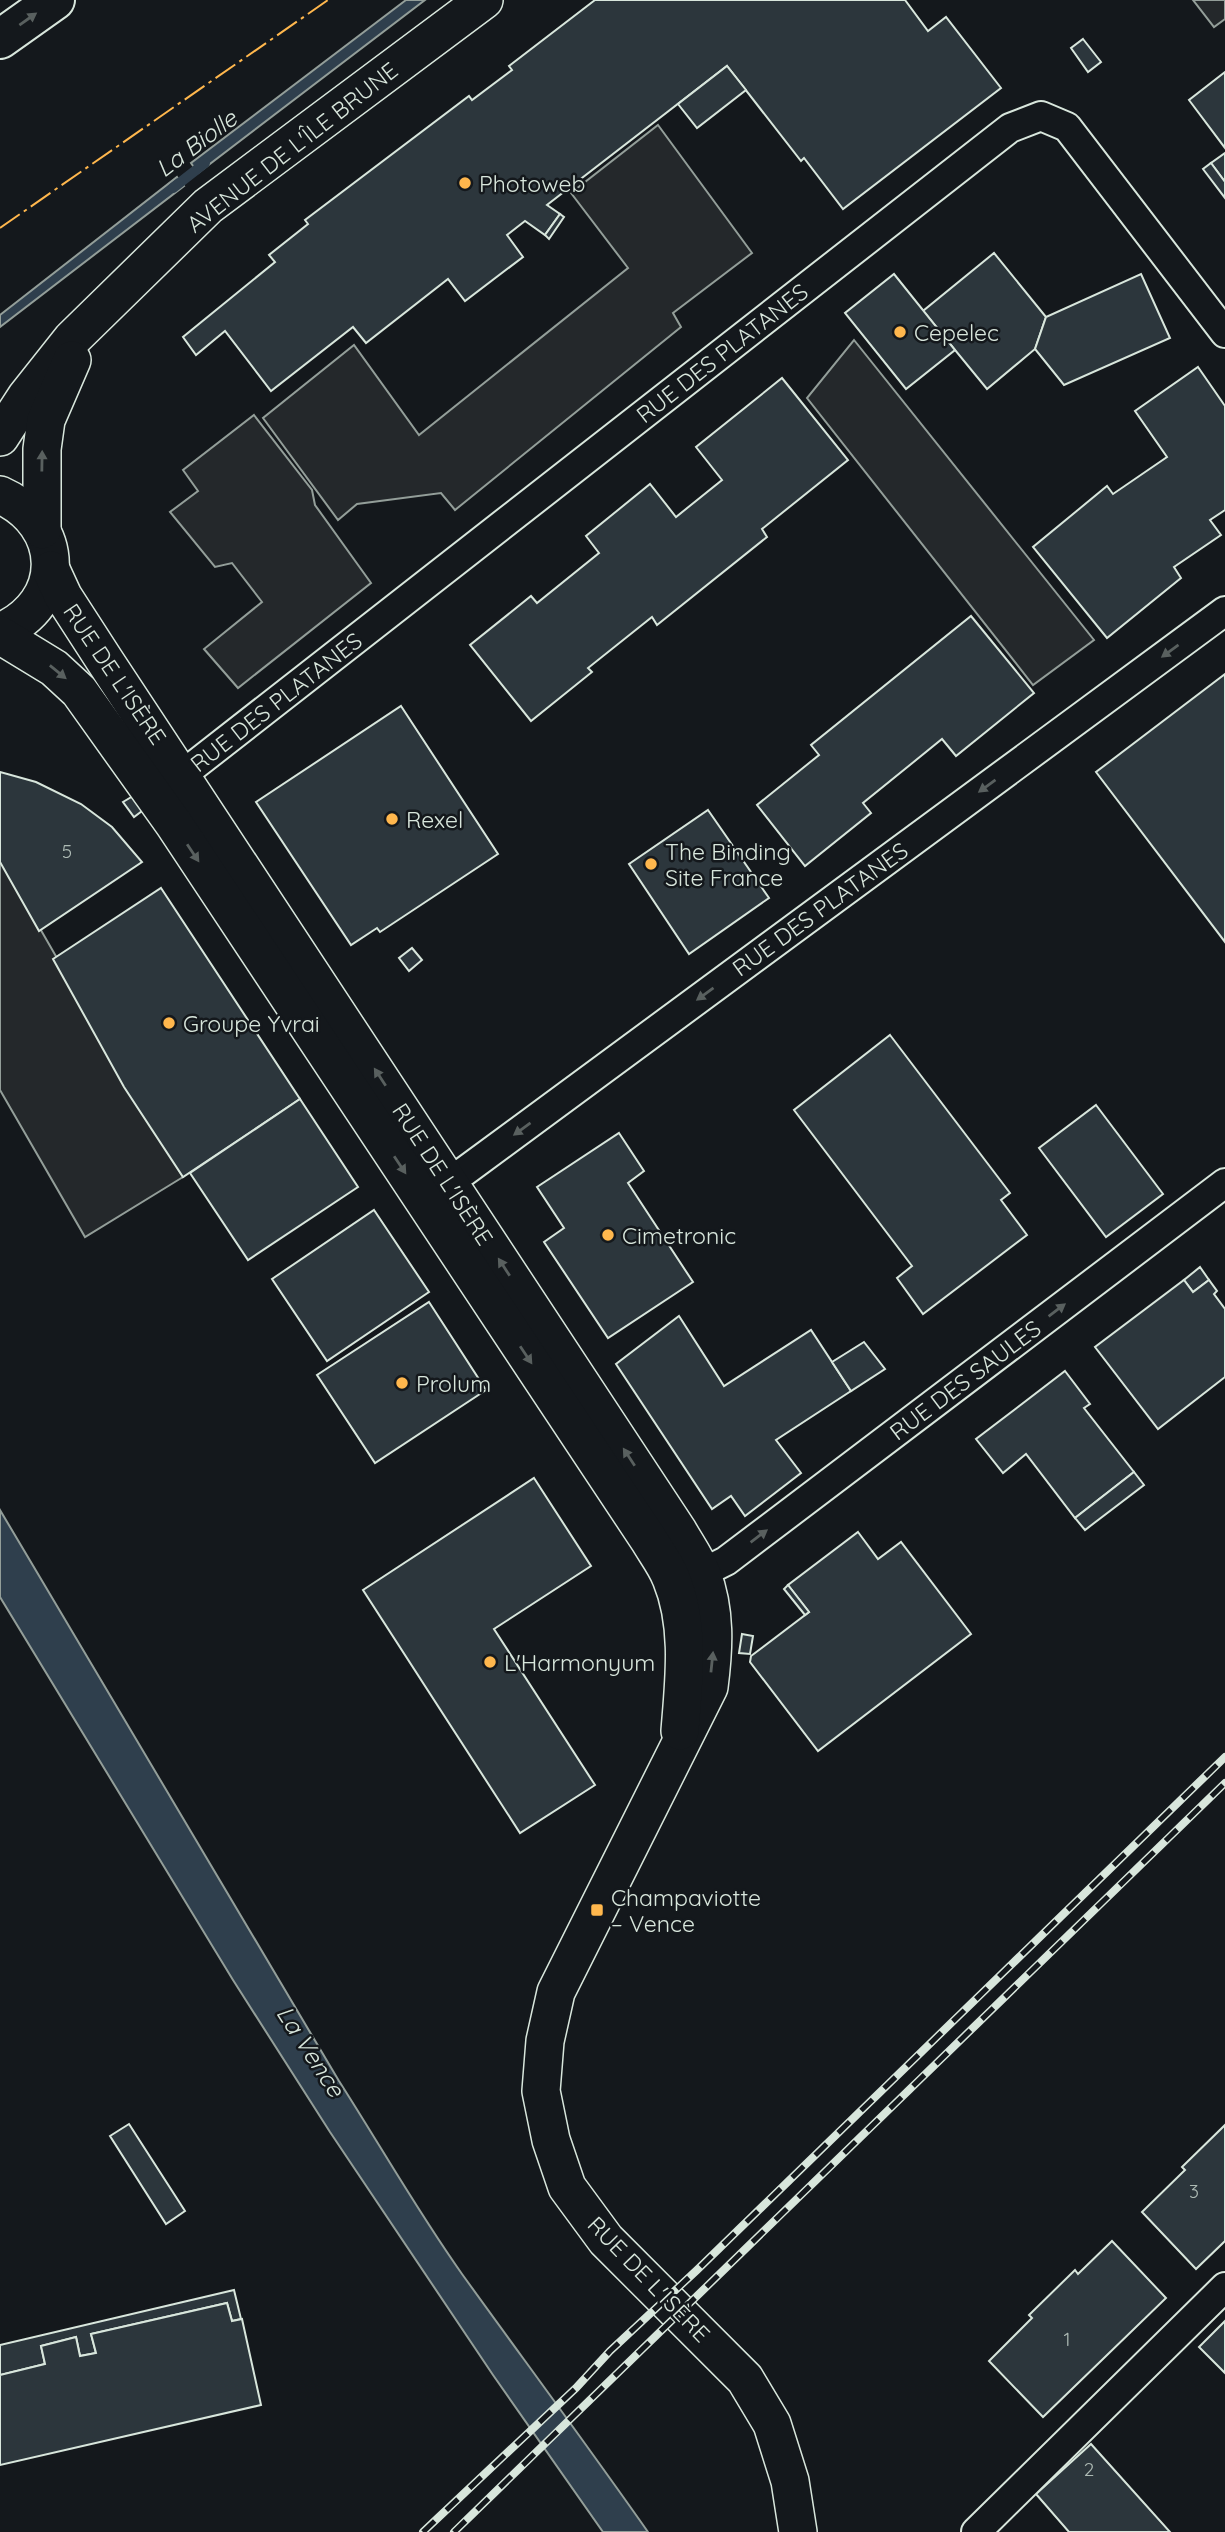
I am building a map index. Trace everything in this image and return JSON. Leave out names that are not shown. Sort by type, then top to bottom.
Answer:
[{"type":"highway","points":[[0,39],[55,0]]},
{"type":"street","name":"AVENUE DE L'ÎLE BRUNE","points":[[0,437],[26,397],[72,339],[208,206],[484,0]]},
{"type":"street","name":"RUE DES PLATANES","points":[[168,785],[1010,128],[1041,116],[1067,127],[1225,333]]},
{"type":"street","name":"AVENUE DE L'ÎLE BRUNE","points":[[51,570],[49,549],[43,530],[42,449],[46,419],[72,359],[107,303]]},
{"type":"street","points":[[0,495],[16,502],[31,514],[43,530]]},
{"type":"street","points":[[0,633],[16,625],[34,610],[45,592],[51,570]]},
{"type":"street","name":"RUE DE L'ISÈRE","points":[[51,570],[168,785],[671,1578],[682,1616],[685,1671],[678,1747]]},
{"type":"street","name":"RUE DES PLATANES","points":[[448,1181],[1225,611]]},
{"type":"street","name":"RUE DE L'ISÈRE","points":[[0,633],[54,668],[168,785],[448,1181],[678,1531],[702,1573],[712,1608],[714,1644],[709,1687],[556,1992],[545,2041],[541,2091],[551,2140],[567,2187],[606,2240],[745,2379],[772,2424],[790,2481],[798,2532]]},
{"type":"street","name":"RUE DES SAULES","points":[[702,1573],[736,1553],[1225,1183]]},
{"type":"street","points":[[660,1558],[702,1573]]},
{"type":"street","points":[[976,2532],[1225,2287]]},
{"type":"shaded area","points":[[1193,0],[1225,0],[1225,19],[1214,27]]},
{"type":"shaded area","points":[[658,125],[752,253],[673,313],[681,327],[455,510],[441,493],[357,504],[338,520],[263,418],[354,345],[419,435],[628,268],[571,193]]},
{"type":"shaded area","points":[[854,340],[1094,640],[1033,685],[807,398]]},
{"type":"shaded area","points":[[254,415],[312,490],[315,505],[371,583],[238,688],[204,649],[262,602],[232,563],[215,567],[170,512],[198,491],[183,470]]},
{"type":"shaded area","points":[[0,859],[183,1177],[85,1237],[0,1090]]},
{"type":"water","points":[[406,0],[425,0],[198,173],[191,163]]},
{"type":"water","points":[[177,177],[184,186],[0,327],[0,315]]},
{"type":"water","name":"La Vence","points":[[0,1510],[339,2081],[415,2203],[462,2274],[648,2532],[603,2532],[493,2375],[330,2132],[233,1980],[0,1597]]},
{"type":"building","name":"Photoweb","points":[[595,0],[905,0],[928,31],[946,17],[1001,88],[843,209],[804,158],[801,161],[727,66],[547,205],[560,214],[545,235],[525,221],[507,235],[523,257],[465,301],[448,279],[366,343],[353,327],[271,391],[225,331],[196,355],[183,337],[275,262],[269,255],[308,224],[305,220],[469,96],[472,100],[512,70],[509,66]]},
{"type":"building","points":[[1083,39],[1101,62],[1088,72],[1071,48]]},
{"type":"building","points":[[727,66],[746,90],[697,128],[678,104]]},
{"type":"building","points":[[1225,72],[1225,148],[1189,100]]},
{"type":"building","points":[[1225,153],[1225,182],[1211,163]]},
{"type":"building","points":[[1211,163],[1225,182],[1225,198],[1203,169]]},
{"type":"building","points":[[560,214],[564,217],[549,239],[545,235]]},
{"type":"building","points":[[994,253],[1046,317],[1035,349],[987,389],[923,311]]},
{"type":"building","name":"Cepelec","points":[[894,274],[955,350],[906,389],[845,313]]},
{"type":"building","points":[[1141,274],[1170,338],[1064,385],[1035,349],[1046,317]]},
{"type":"building","points":[[1198,367],[1225,406],[1225,510],[1210,520],[1221,535],[1174,567],[1181,578],[1107,638],[1033,547],[1107,486],[1113,494],[1167,457],[1135,411]]},
{"type":"building","points":[[782,378],[848,460],[762,529],[767,537],[657,625],[652,617],[588,668],[592,672],[531,721],[470,645],[531,596],[537,603],[599,553],[586,536],[650,484],[676,517],[722,480],[696,447]]},
{"type":"building","points":[[971,616],[1034,693],[956,756],[942,739],[863,803],[871,813],[805,866],[757,805],[819,755],[811,745]]},
{"type":"building","points":[[1225,674],[1225,942],[1096,772]]},
{"type":"building","points":[[401,706],[498,854],[380,932],[377,928],[351,945],[256,802]]},
{"type":"building","points":[[0,772],[36,782],[81,804],[112,827],[142,862],[39,931],[0,862]]},
{"type":"building","points":[[133,796],[142,811],[134,817],[123,802]]},
{"type":"building","points":[[708,810],[769,898],[689,954],[629,864]]},
{"type":"building","name":"Groupe Yvrai","points":[[161,888],[300,1099],[183,1177],[124,1087],[53,959]]},
{"type":"building","points":[[412,948],[422,960],[409,971],[399,958]]},
{"type":"building","points":[[890,1035],[1010,1193],[1001,1200],[1027,1235],[923,1314],[897,1278],[912,1266],[794,1110]]},
{"type":"building","points":[[300,1099],[358,1187],[248,1260],[190,1173]]},
{"type":"building","points":[[1096,1105],[1163,1194],[1106,1237],[1039,1148]]},
{"type":"building","name":"Cimetronic","points":[[619,1133],[644,1171],[628,1183],[693,1282],[608,1338],[544,1242],[564,1228],[537,1187]]},
{"type":"building","points":[[374,1210],[429,1292],[327,1361],[272,1279]]},
{"type":"building","points":[[1200,1267],[1209,1280],[1193,1292],[1184,1280]]},
{"type":"building","points":[[1184,1280],[1193,1292],[1209,1280],[1217,1291],[1214,1294],[1225,1309],[1225,1377],[1158,1429],[1095,1347]]},
{"type":"building","name":"Prolum","points":[[429,1302],[486,1390],[375,1463],[317,1375]]},
{"type":"building","points":[[679,1316],[724,1386],[811,1330],[851,1391],[776,1440],[801,1473],[745,1516],[731,1496],[712,1509],[616,1364]]},
{"type":"building","points":[[864,1342],[885,1369],[851,1391],[832,1362]]},
{"type":"building","points":[[1065,1371],[1090,1404],[1084,1408],[1134,1472],[1075,1518],[1026,1454],[1003,1473],[976,1439]]},
{"type":"building","points":[[1134,1472],[1144,1485],[1085,1530],[1075,1518]]},
{"type":"building","points":[[534,1478],[591,1566],[494,1629],[595,1785],[520,1833],[363,1590]]},
{"type":"building","points":[[858,1532],[878,1559],[901,1542],[971,1634],[818,1751],[750,1662],[751,1656],[809,1612],[788,1585]]},
{"type":"building","points":[[788,1585],[809,1612],[805,1615],[784,1589]]},
{"type":"building","points":[[742,1634],[753,1636],[750,1654],[739,1653]]},
{"type":"building","points":[[129,2124],[185,2211],[166,2224],[110,2136]]},
{"type":"building","points":[[1225,2125],[1225,2241],[1196,2269],[1142,2212],[1185,2170],[1182,2167]]},
{"type":"building","points":[[1112,2241],[1166,2298],[1043,2417],[989,2361],[1032,2318],[1029,2315],[1075,2270],[1078,2274]]},
{"type":"building","points":[[234,2290],[241,2319],[232,2321],[227,2303],[91,2334],[96,2353],[80,2356],[76,2337],[41,2346],[45,2364],[0,2375],[0,2345]]},
{"type":"building","points":[[227,2303],[232,2321],[242,2319],[261,2405],[0,2465],[0,2375],[45,2364],[41,2346],[76,2337],[80,2356],[96,2353],[91,2334]]},
{"type":"building","points":[[1225,2321],[1225,2373],[1199,2347]]},
{"type":"building","points":[[1091,2444],[1170,2532],[1069,2532],[1036,2494]]},
{"type":"waterway","name":"La Biolle","points":[[173,188],[205,163]]},
{"type":"railway","points":[[423,2532],[576,2388],[610,2351],[697,2270],[1225,1757]]},
{"type":"railway","points":[[454,2532],[1225,1783]]},
{"type":"power","points":[[0,228],[328,0]]},
{"type":"place","name":"Photoweb","points":[[465,183]]},
{"type":"place","name":"Cepelec","points":[[900,332]]},
{"type":"place","name":"Rexel","points":[[392,819]]},
{"type":"place","name":"The Binding Site France","points":[[651,864]]},
{"type":"place","name":"Groupe Yvrai","points":[[169,1023]]},
{"type":"place","name":"Cimetronic","points":[[608,1235]]},
{"type":"place","name":"Prolum","points":[[402,1383]]},
{"type":"place","name":"L'Harmonyum","points":[[490,1662]]},
{"type":"place","name":"Champaviotte – Vence","points":[[597,1910]]}]
